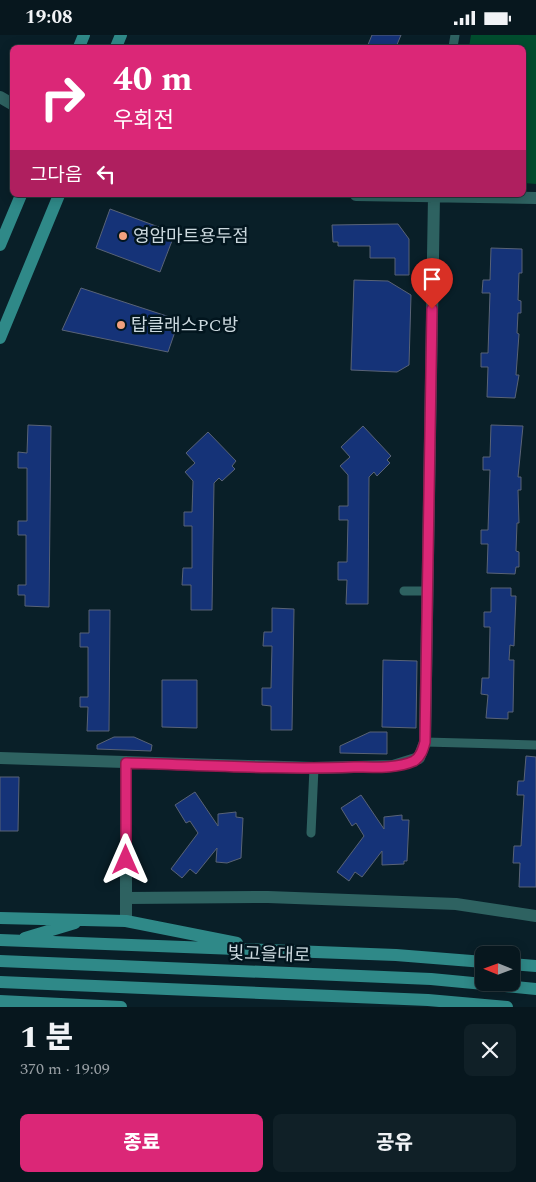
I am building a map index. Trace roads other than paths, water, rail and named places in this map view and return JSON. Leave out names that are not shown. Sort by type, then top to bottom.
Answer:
[{"type":"main road","points":[[0,245],[20,197]]},
{"type":"main road","points":[[0,338],[58,197]]},
{"type":"main road","points":[[0,918],[126,921],[274,951]]},
{"type":"main road","points":[[17,941],[87,919]]},
{"type":"main road","points":[[0,940],[396,955],[475,961]]},
{"type":"main road","name":"빛고을대로","points":[[0,961],[431,979],[536,989]]},
{"type":"main road","points":[[520,965],[536,966]]},
{"type":"main road","points":[[0,982],[418,1000],[507,1007]]},
{"type":"main road","points":[[0,1001],[122,1007]]},
{"type":"main road","points":[[49,1007],[80,1005]]},
{"type":"street","points":[[0,758],[314,769],[381,767],[408,763],[418,757],[425,742],[434,197]]},
{"type":"street","points":[[485,197],[536,198]]},
{"type":"street","points":[[126,763],[126,921]]},
{"type":"street","points":[[126,899],[268,897],[456,904],[536,916]]},
{"type":"lane","points":[[404,591],[428,591]]},
{"type":"lane","points":[[425,742],[536,745]]},
{"type":"lane","points":[[311,833],[314,769]]},
{"type":"place","name":"영암마트용두점","points":[[123,236]]},
{"type":"place","name":"탑클래스PC방","points":[[121,325]]}]
